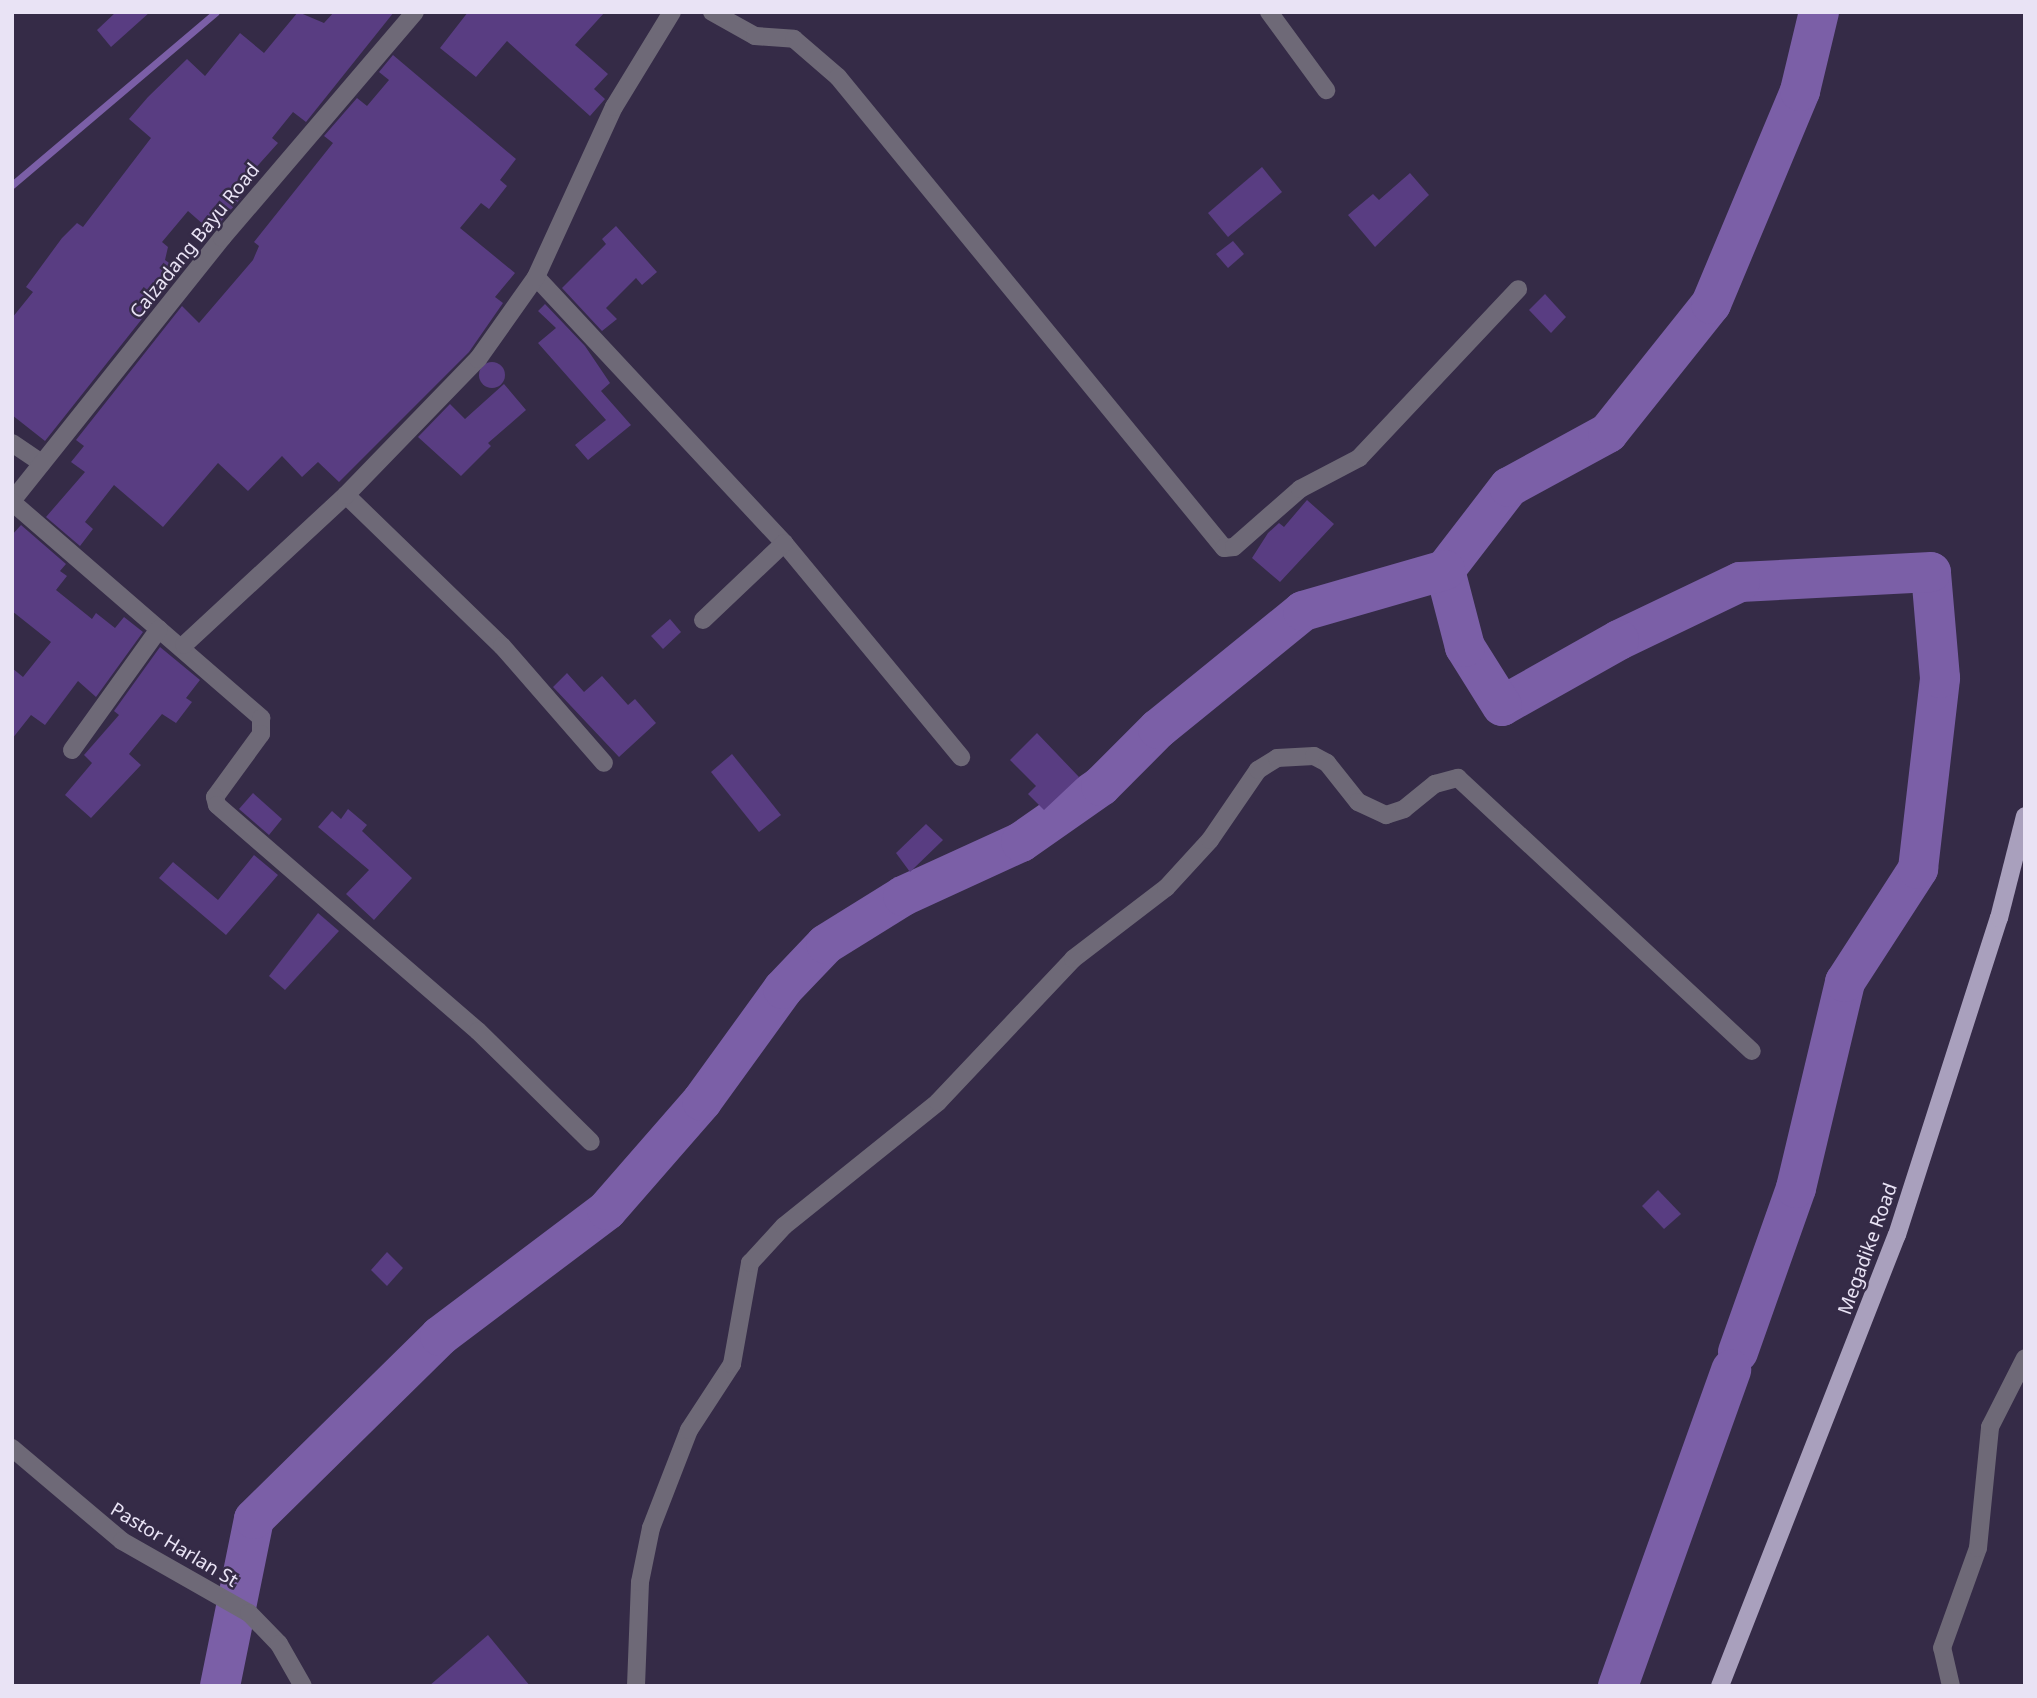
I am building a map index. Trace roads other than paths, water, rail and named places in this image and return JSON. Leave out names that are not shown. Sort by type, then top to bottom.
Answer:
[{"type":"main road","name":"Megadike Road","points":[[1720,1686],[1897,1235],[1998,918],[2025,816]]},
{"type":"street","name":"Calzadang Bayu Road","points":[[12,501],[222,238],[415,12]]},
{"type":"street","points":[[184,645],[346,495],[478,359],[536,276],[614,107],[672,12]]},
{"type":"street","points":[[712,12],[755,36],[794,39],[838,77],[1224,548],[1234,547],[1300,489],[1359,458],[1518,289]]},
{"type":"street","points":[[1269,12],[1326,90]]},
{"type":"street","points":[[536,276],[784,543],[961,757]]},
{"type":"street","points":[[12,443],[42,463]]},
{"type":"street","points":[[346,495],[502,646],[604,763]]},
{"type":"street","points":[[12,501],[159,629],[184,645],[263,725],[215,797],[216,805],[478,1031],[591,1142]]},
{"type":"street","points":[[703,620],[784,543]]},
{"type":"street","points":[[72,750],[159,629]]},
{"type":"street","points":[[636,1686],[640,1582],[651,1528],[690,1430],[732,1364],[750,1263],[784,1226],[938,1102],[1073,959],[1166,888],[1210,840],[1258,770],[1277,758],[1314,756],[1327,763],[1364,807],[1386,815],[1404,809],[1435,784],[1458,778],[1752,1051]]},
{"type":"street","points":[[1951,1686],[1942,1648],[1978,1548],[1990,1427],[2025,1358]]},
{"type":"street","name":"Pastor Harlan St","points":[[12,1448],[122,1541],[249,1613],[279,1644],[303,1686]]},
{"type":"waterway","points":[[12,185],[216,12]]},
{"type":"waterway","points":[[1738,1352],[1796,1188],[1845,982],[1918,869],[1940,678],[1931,572],[1740,582],[1619,640],[1502,706],[1465,647],[1445,570],[1509,487],[1608,433],[1711,304],[1800,91],[1819,12]]},
{"type":"waterway","points":[[220,1686],[254,1519],[440,1336],[607,1210],[702,1101],[783,989],[826,944],[903,896],[1021,842],[1101,786],[1158,729],[1303,611],[1445,570]]},
{"type":"waterway","points":[[1618,1686],[1731,1370]]}]
